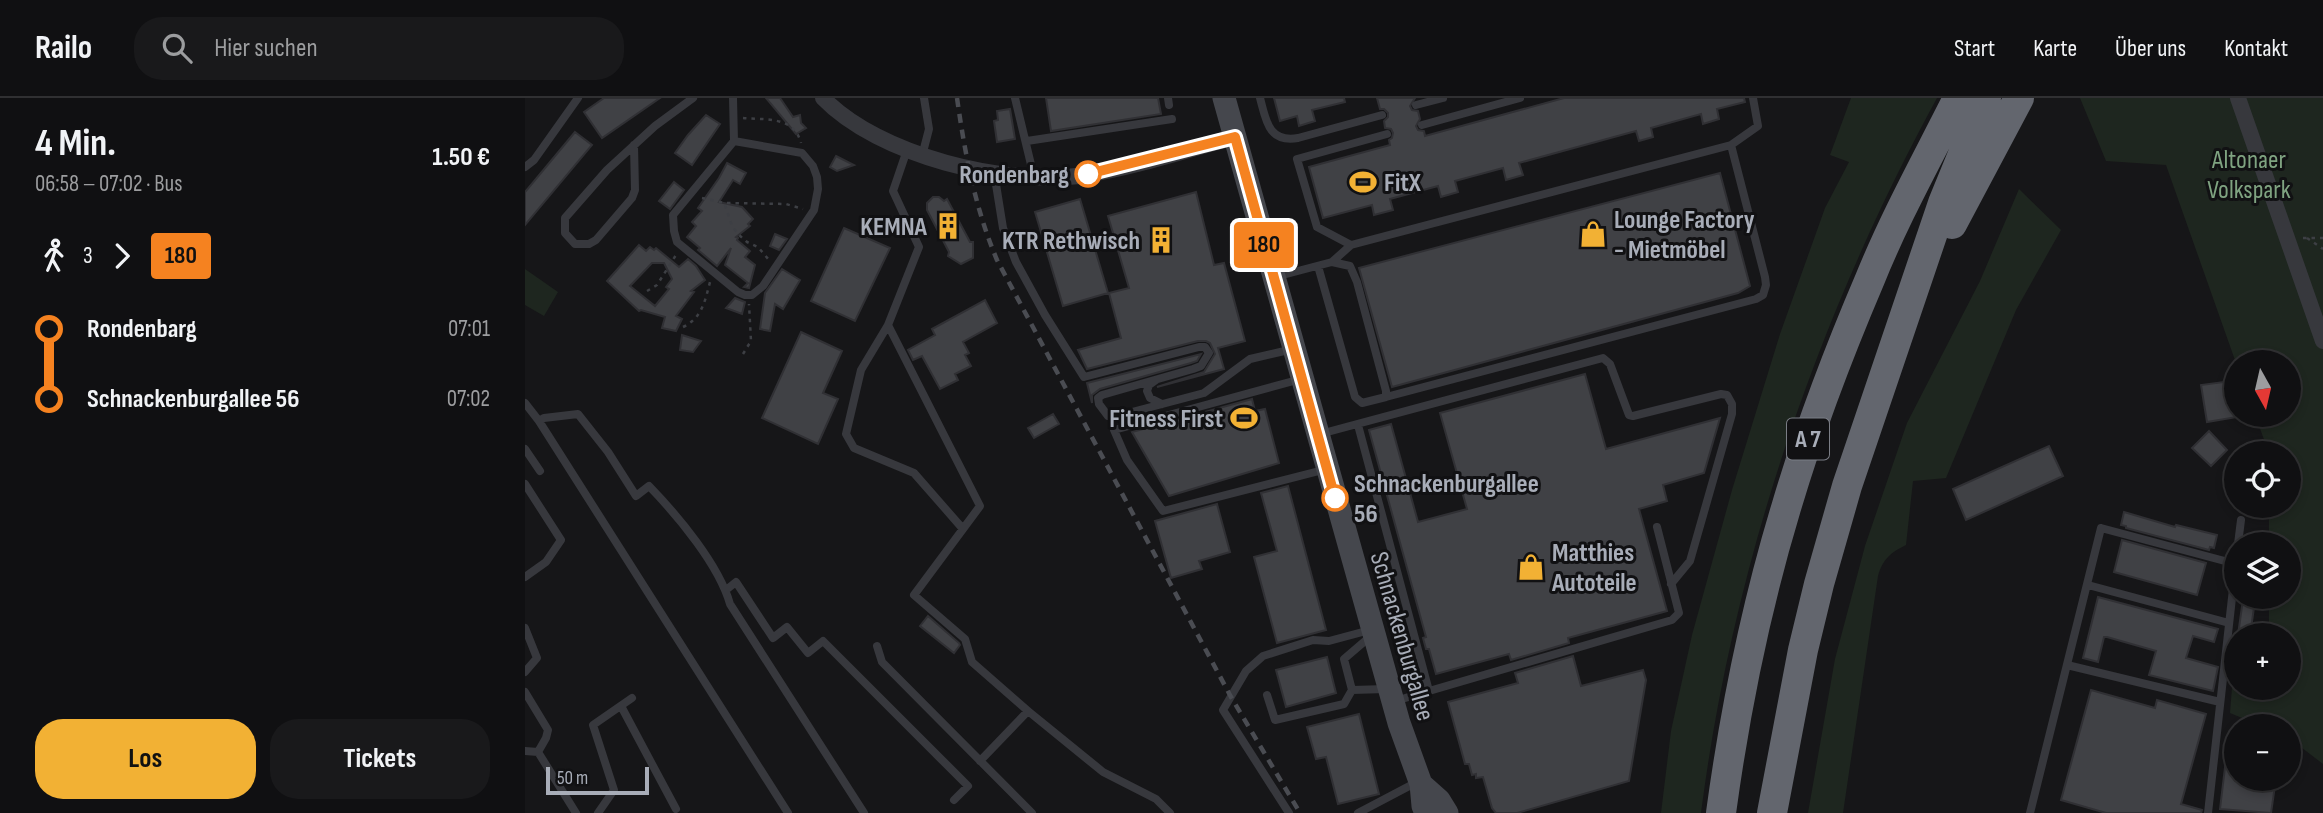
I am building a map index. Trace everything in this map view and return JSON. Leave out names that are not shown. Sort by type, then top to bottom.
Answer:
[{"type":"highway","name":"A 7","points":[[1721,813],[1734,724],[1758,610],[1814,419],[1870,277],[1901,209],[1958,98]]},
{"type":"highway","name":"A 7","points":[[1772,813],[1790,712],[1819,584],[1847,486],[1943,203],[1986,98]]},
{"type":"highway","points":[[1884,377],[1956,214],[2019,98]]},
{"type":"main road","name":"Schnackenburgallee","points":[[1224,98],[1391,695],[1420,782],[1426,813]]},
{"type":"main road","name":"Schnackenburgallee","points":[[1420,782],[1439,800],[1447,813]]},
{"type":"street","points":[[823,98],[862,129],[915,153],[995,172],[1034,177],[1086,175],[1235,137]]},
{"type":"street","points":[[2241,99],[2323,341]]},
{"type":"lane","points":[[525,167],[534,160],[578,98]]},
{"type":"lane","points":[[634,145],[635,190],[632,198],[596,240],[589,244],[575,244],[565,233],[565,218],[607,170],[634,145],[655,126],[693,98]]},
{"type":"lane","points":[[733,98],[734,141],[673,215],[672,221],[677,242],[683,248],[738,292],[748,295],[758,292],[811,215],[817,199],[817,177],[813,166],[801,153],[734,141]]},
{"type":"lane","points":[[924,98],[929,130],[893,191],[919,247],[888,325],[861,370],[846,434],[854,448],[914,473],[963,529]]},
{"type":"lane","points":[[1016,98],[1034,177]]},
{"type":"lane","points":[[1260,98],[1268,126],[1285,139],[1298,138],[1382,115]]},
{"type":"lane","points":[[1416,105],[1443,98]]},
{"type":"lane","points":[[1422,125],[1520,98]]},
{"type":"lane","points":[[1274,278],[1332,262],[1351,245],[1731,145],[1758,126],[1753,98]]},
{"type":"lane","points":[[1027,141],[1172,120]]},
{"type":"lane","points":[[1351,245],[1317,227],[1297,159],[1387,134]]},
{"type":"lane","points":[[1318,266],[1355,397],[1362,403],[1756,299],[1763,295],[1766,285],[1731,145]]},
{"type":"lane","points":[[995,172],[1003,228],[1016,262],[1080,373],[1089,377],[1199,347],[1205,348],[1209,353],[1201,366],[1102,395],[1098,398],[1099,404],[1108,416],[1113,417],[1204,393],[1250,359],[1293,349]]},
{"type":"lane","points":[[1332,262],[1350,266],[1354,274],[1387,397]]},
{"type":"lane","points":[[888,325],[980,506],[914,595],[965,639],[972,662],[1028,711],[1103,772],[1156,799],[1170,813]]},
{"type":"lane","points":[[1317,435],[1603,358],[1610,364],[1629,415],[1721,394],[1727,395],[1733,404],[1732,414],[1691,561],[1671,584]]},
{"type":"lane","points":[[1158,379],[1149,385],[1147,391],[1150,398],[1162,404]]},
{"type":"lane","points":[[1301,379],[1114,430],[1127,460],[1163,511],[1327,469]]},
{"type":"lane","points":[[525,403],[788,813]]},
{"type":"lane","points":[[539,421],[578,414],[608,452],[636,496],[649,486],[668,506],[699,547],[726,590],[730,604],[863,813]]},
{"type":"lane","points":[[1358,425],[1429,691]]},
{"type":"lane","points":[[526,453],[541,471]]},
{"type":"lane","points":[[525,484],[561,540],[546,562],[525,577]]},
{"type":"lane","points":[[2240,532],[2241,520]]},
{"type":"lane","points":[[1352,690],[1391,695],[1429,691],[1672,620],[1679,612],[1657,527]]},
{"type":"lane","points":[[2030,813],[2101,528],[2224,559]]},
{"type":"lane","points":[[726,590],[736,582],[773,638],[787,627],[808,653],[823,641],[968,786],[954,800]]},
{"type":"lane","points":[[2088,585],[2229,623],[2231,609]]},
{"type":"lane","points":[[525,628],[537,658],[525,672]]},
{"type":"lane","points":[[1267,695],[1275,720],[1344,704],[1352,690],[1344,659],[1373,632]]},
{"type":"lane","points":[[1289,813],[1223,710],[1246,671],[1263,656],[1313,640],[1329,641],[1373,632]]},
{"type":"lane","points":[[877,646],[882,662],[1032,813]]},
{"type":"lane","points":[[2067,666],[2220,702]]},
{"type":"lane","points":[[2208,813],[2224,667]]},
{"type":"lane","points":[[525,692],[548,730],[538,752]]},
{"type":"lane","points":[[598,813],[614,790],[593,725],[632,698]]},
{"type":"lane","points":[[621,706],[676,810]]},
{"type":"lane","points":[[980,761],[1028,711]]},
{"type":"lane","points":[[525,751],[538,752]]},
{"type":"lane","points":[[538,752],[576,813]]},
{"type":"lane","points":[[1358,813],[1420,782]]},
{"type":"path","points":[[734,117],[792,125],[801,141],[801,153]]},
{"type":"path","points":[[689,195],[725,203],[786,204],[800,207],[811,215]]},
{"type":"path","points":[[725,203],[732,226],[739,235],[758,247],[776,268]]},
{"type":"path","points":[[2286,238],[2323,238]]},
{"type":"path","points":[[2307,238],[2323,249]]},
{"type":"path","points":[[647,291],[657,285],[669,264],[683,248]]},
{"type":"path","points":[[683,327],[697,318],[705,303],[713,272]]},
{"type":"path","points":[[743,354],[751,341],[748,295]]},
{"type":"green space","points":[[1851,98],[1937,98],[1854,268],[1818,355],[1786,445],[1758,535],[1735,627],[1715,720],[1701,813],[1661,813],[1671,731],[1692,635],[1732,490],[1780,334],[1825,208],[1849,162],[1830,155]]},
{"type":"green space","name":"Altonaer Volkspark","points":[[2080,98],[2323,98],[2323,764],[2301,747],[2301,714],[2230,713],[2231,700],[2301,700],[2301,623],[2269,623],[2269,609],[2301,609],[2301,532],[2269,532],[2269,518],[2301,518],[2301,441],[2265,441],[2259,427],[2301,427],[2301,350],[2231,350],[2166,165],[2106,161]]},
{"type":"green space","points":[[2019,189],[2061,230],[2016,310],[1946,478],[1913,481],[1906,545],[1888,557],[1878,576],[1843,813],[1808,813],[1835,659],[1865,546],[1907,423],[1980,281]]},
{"type":"green space","points":[[525,269],[558,292],[544,316],[525,305]]},
{"type":"building","points":[[604,98],[660,98],[602,138],[584,112]]},
{"type":"building","points":[[766,98],[780,98],[793,117],[800,115],[801,123],[806,128],[796,134]]},
{"type":"building","points":[[1046,98],[1158,98],[1161,114],[1051,131]]},
{"type":"building","points":[[1274,98],[1344,98],[1345,102],[1312,110],[1315,121],[1299,126],[1297,116],[1280,121]]},
{"type":"building","points":[[1377,98],[1415,98],[1410,106],[1412,110],[1418,111],[1420,119],[1416,126],[1418,130],[1424,131],[1425,136],[1564,98],[1744,98],[1745,102],[1717,109],[1719,119],[1703,124],[1701,114],[1651,128],[1653,137],[1639,141],[1636,131],[1519,163],[1523,175],[1506,180],[1503,168],[1455,181],[1458,192],[1441,197],[1438,186],[1390,199],[1393,210],[1374,215],[1372,205],[1323,218],[1309,167],[1390,145],[1389,140],[1393,133],[1391,129],[1385,128],[1384,121],[1388,113],[1380,109]]},
{"type":"building","points":[[1010,109],[1015,139],[997,142],[994,121],[998,120],[997,111]]},
{"type":"building","points":[[706,115],[720,124],[692,165],[675,153]]},
{"type":"building","points":[[575,132],[592,145],[525,225],[525,192]]},
{"type":"building","points":[[836,156],[854,165],[837,171],[830,167]]},
{"type":"building","points":[[727,163],[746,173],[740,184],[733,180],[719,202],[742,207],[753,219],[748,224],[750,226],[736,237],[750,251],[745,257],[755,265],[749,288],[744,287],[748,283],[725,265],[731,248],[717,266],[687,237],[696,226],[692,222],[702,211],[698,208]]},
{"type":"building","points":[[1720,173],[1750,286],[1738,293],[1392,387],[1359,268]]},
{"type":"building","points":[[674,182],[684,190],[670,209],[659,201]]},
{"type":"building","points":[[1196,192],[1214,265],[1224,263],[1245,341],[1218,348],[1224,369],[1157,387],[1204,372],[1215,354],[1210,343],[1198,341],[1087,369],[1078,350],[1121,338],[1109,293],[1129,288],[1108,216]]},
{"type":"building","name":"KEMNA","points":[[933,197],[944,201],[947,199],[970,242],[973,242],[973,258],[961,264],[948,256],[949,252],[927,210],[927,203]]},
{"type":"building","points":[[1080,199],[1108,293],[1063,306],[1035,212]]},
{"type":"building","points":[[844,228],[890,248],[855,321],[811,301]]},
{"type":"building","points":[[775,234],[787,239],[779,250],[770,246]]},
{"type":"building","points":[[639,245],[646,251],[650,247],[654,250],[656,248],[679,267],[688,259],[705,280],[691,291],[694,292],[676,316],[682,319],[676,331],[662,328],[665,317],[639,311],[607,281]],"holes":[[[652,263],[664,263],[672,279],[666,287],[669,289],[655,306],[630,286]]]},
{"type":"building","points":[[782,269],[800,280],[783,309],[775,304],[770,331],[760,329],[765,293]]},
{"type":"building","points":[[735,298],[745,302],[742,314],[726,308]]},
{"type":"building","points":[[985,300],[997,323],[963,342],[969,353],[965,355],[971,366],[955,374],[958,380],[940,389],[922,356],[913,360],[908,350],[935,335],[932,329]]},
{"type":"building","points":[[801,332],[842,351],[823,393],[838,399],[818,444],[762,418]]},
{"type":"building","points":[[682,335],[701,341],[693,352],[680,350]]},
{"type":"building","points":[[1201,354],[1197,361],[1100,389],[1092,395],[1092,403],[1087,383]]},
{"type":"building","name":"Matthies Autoteile","points":[[1585,374],[1606,449],[1720,418],[1704,473],[1663,485],[1667,501],[1639,509],[1667,611],[1568,638],[1569,643],[1511,660],[1509,654],[1436,674],[1429,649],[1426,649],[1423,638],[1426,637],[1369,430],[1391,424],[1418,522],[1467,509],[1440,413]]},
{"type":"building","points":[[2224,382],[2224,419],[2207,422],[2201,385]]},
{"type":"building","points":[[1252,399],[1255,411],[1265,409],[1279,463],[1169,496],[1132,432]]},
{"type":"building","points":[[1053,414],[1059,424],[1034,438],[1028,428]]},
{"type":"building","points":[[2209,431],[2224,447],[2224,453],[2211,466],[2192,448]]},
{"type":"building","points":[[2049,446],[2063,476],[1966,520],[1953,489]]},
{"type":"building","points":[[1288,486],[1326,630],[1277,643],[1254,557],[1277,551],[1261,493]]},
{"type":"building","points":[[1217,504],[1230,552],[1199,561],[1202,569],[1171,578],[1155,521]]},
{"type":"building","points":[[2124,512],[2175,527],[2176,525],[2217,535],[2214,548],[2210,547],[2209,550],[2126,528],[2121,525]]},
{"type":"building","points":[[2122,540],[2206,563],[2197,595],[2114,572]]},
{"type":"building","points":[[2098,597],[2218,629],[2214,642],[2193,636],[2186,658],[2218,667],[2213,691],[2149,675],[2156,651],[2107,637],[2104,637],[2098,662],[2083,658]]},
{"type":"building","points":[[2242,609],[2254,609],[2252,623],[2240,623]]},
{"type":"building","points":[[928,616],[959,643],[954,653],[920,626]]},
{"type":"building","points":[[1573,656],[1581,686],[1643,670],[1646,680],[1629,781],[1517,813],[1496,813],[1483,777],[1476,778],[1476,774],[1472,775],[1469,764],[1465,764],[1448,702],[1518,683],[1515,673]]},
{"type":"building","points":[[1327,657],[1336,693],[1286,707],[1276,670]]},
{"type":"building","points":[[2091,690],[2155,708],[2157,700],[2206,714],[2181,804],[2202,810],[2201,813],[2106,813],[2061,800]]},
{"type":"building","points":[[1359,714],[1379,794],[1338,804],[1326,757],[1316,759],[1307,727]]},
{"type":"building","points":[[2224,776],[2224,791],[2274,791],[2271,813],[2220,809]]},
{"type":"railway","points":[[957,98],[972,180],[997,260],[1231,697],[1300,813]]},
{"type":"bus line","name":"180","points":[[1088,174],[1235,137],[1335,498]]},
{"type":"place","name":"Rondenbarg","points":[[1088,174]]},
{"type":"place","name":"FitX","points":[[1363,182]]},
{"type":"place","name":"KEMNA","points":[[948,226]]},
{"type":"place","name":"Lounge Factory - Mietmöbel","points":[[1593,234]]},
{"type":"place","name":"KTR Rethwisch","points":[[1161,240]]},
{"type":"place","name":"Fitness First","points":[[1244,418]]},
{"type":"place","name":"Schnackenburgallee 56","points":[[1335,498]]},
{"type":"place","name":"Matthies Autoteile","points":[[1531,567]]}]
